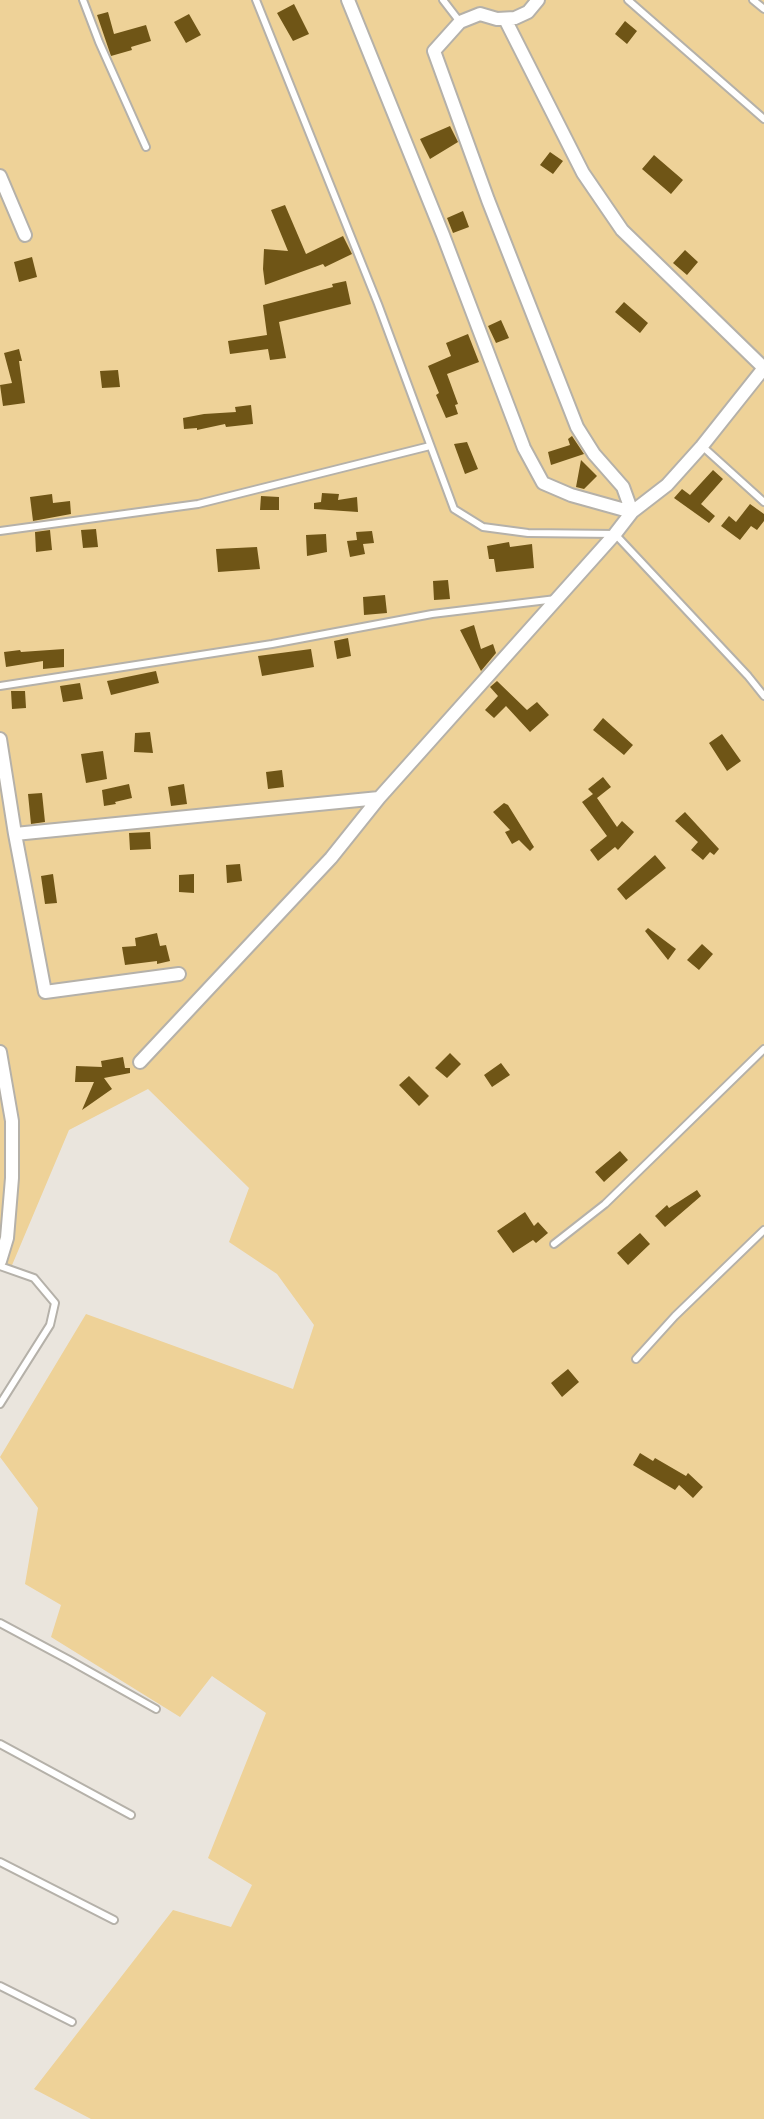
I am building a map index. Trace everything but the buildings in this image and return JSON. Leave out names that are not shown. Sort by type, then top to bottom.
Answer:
[{"type":"street","points":[[348,0],[443,235],[524,448],[543,483],[571,495],[632,512]]},
{"type":"street","points":[[538,0],[528,12],[515,18],[497,19],[480,15],[460,22],[434,51],[488,200],[577,428],[594,454],[623,486],[632,512]]},
{"type":"street","points":[[140,1062],[331,858],[379,798],[558,599],[632,512],[667,485],[764,368],[622,230],[583,173],[505,19]]},
{"type":"street","points":[[0,176],[25,235]]},
{"type":"street","points":[[0,739],[45,992],[179,974]]},
{"type":"street","points":[[15,834],[379,798]]},
{"type":"street","points":[[0,1052],[12,1121],[12,1178],[7,1238],[0,1264]]},
{"type":"lane","points":[[83,0],[146,147]]},
{"type":"lane","points":[[256,0],[369,279],[454,509],[483,527],[528,533],[615,534],[764,696]]},
{"type":"lane","points":[[443,0],[460,22]]},
{"type":"lane","points":[[628,0],[764,119]]},
{"type":"lane","points":[[752,0],[764,9]]},
{"type":"lane","points":[[0,531],[198,504],[430,446]]},
{"type":"lane","points":[[702,446],[764,502]]},
{"type":"lane","points":[[0,686],[272,644],[432,614],[558,599]]},
{"type":"lane","points":[[554,1244],[605,1204],[764,1049]]},
{"type":"lane","points":[[636,1359],[764,1230]]},
{"type":"lane","points":[[0,1264],[34,1278],[55,1303],[50,1325],[0,1404]]},
{"type":"lane","points":[[0,1623],[156,1709]]},
{"type":"lane","points":[[0,1744],[131,1815]]},
{"type":"lane","points":[[0,1862],[114,1920]]},
{"type":"lane","points":[[0,1986],[72,2022]]},
{"type":"shaded area","points":[[0,0],[764,0],[764,2119],[91,2119],[34,2089],[173,1910],[231,1927],[252,1885],[208,1858],[266,1713],[212,1676],[180,1717],[51,1637],[61,1605],[25,1584],[38,1508],[0,1457],[86,1314],[293,1389],[314,1325],[277,1274],[229,1242],[249,1188],[148,1089],[69,1130],[10,1270],[0,1267]]}]
